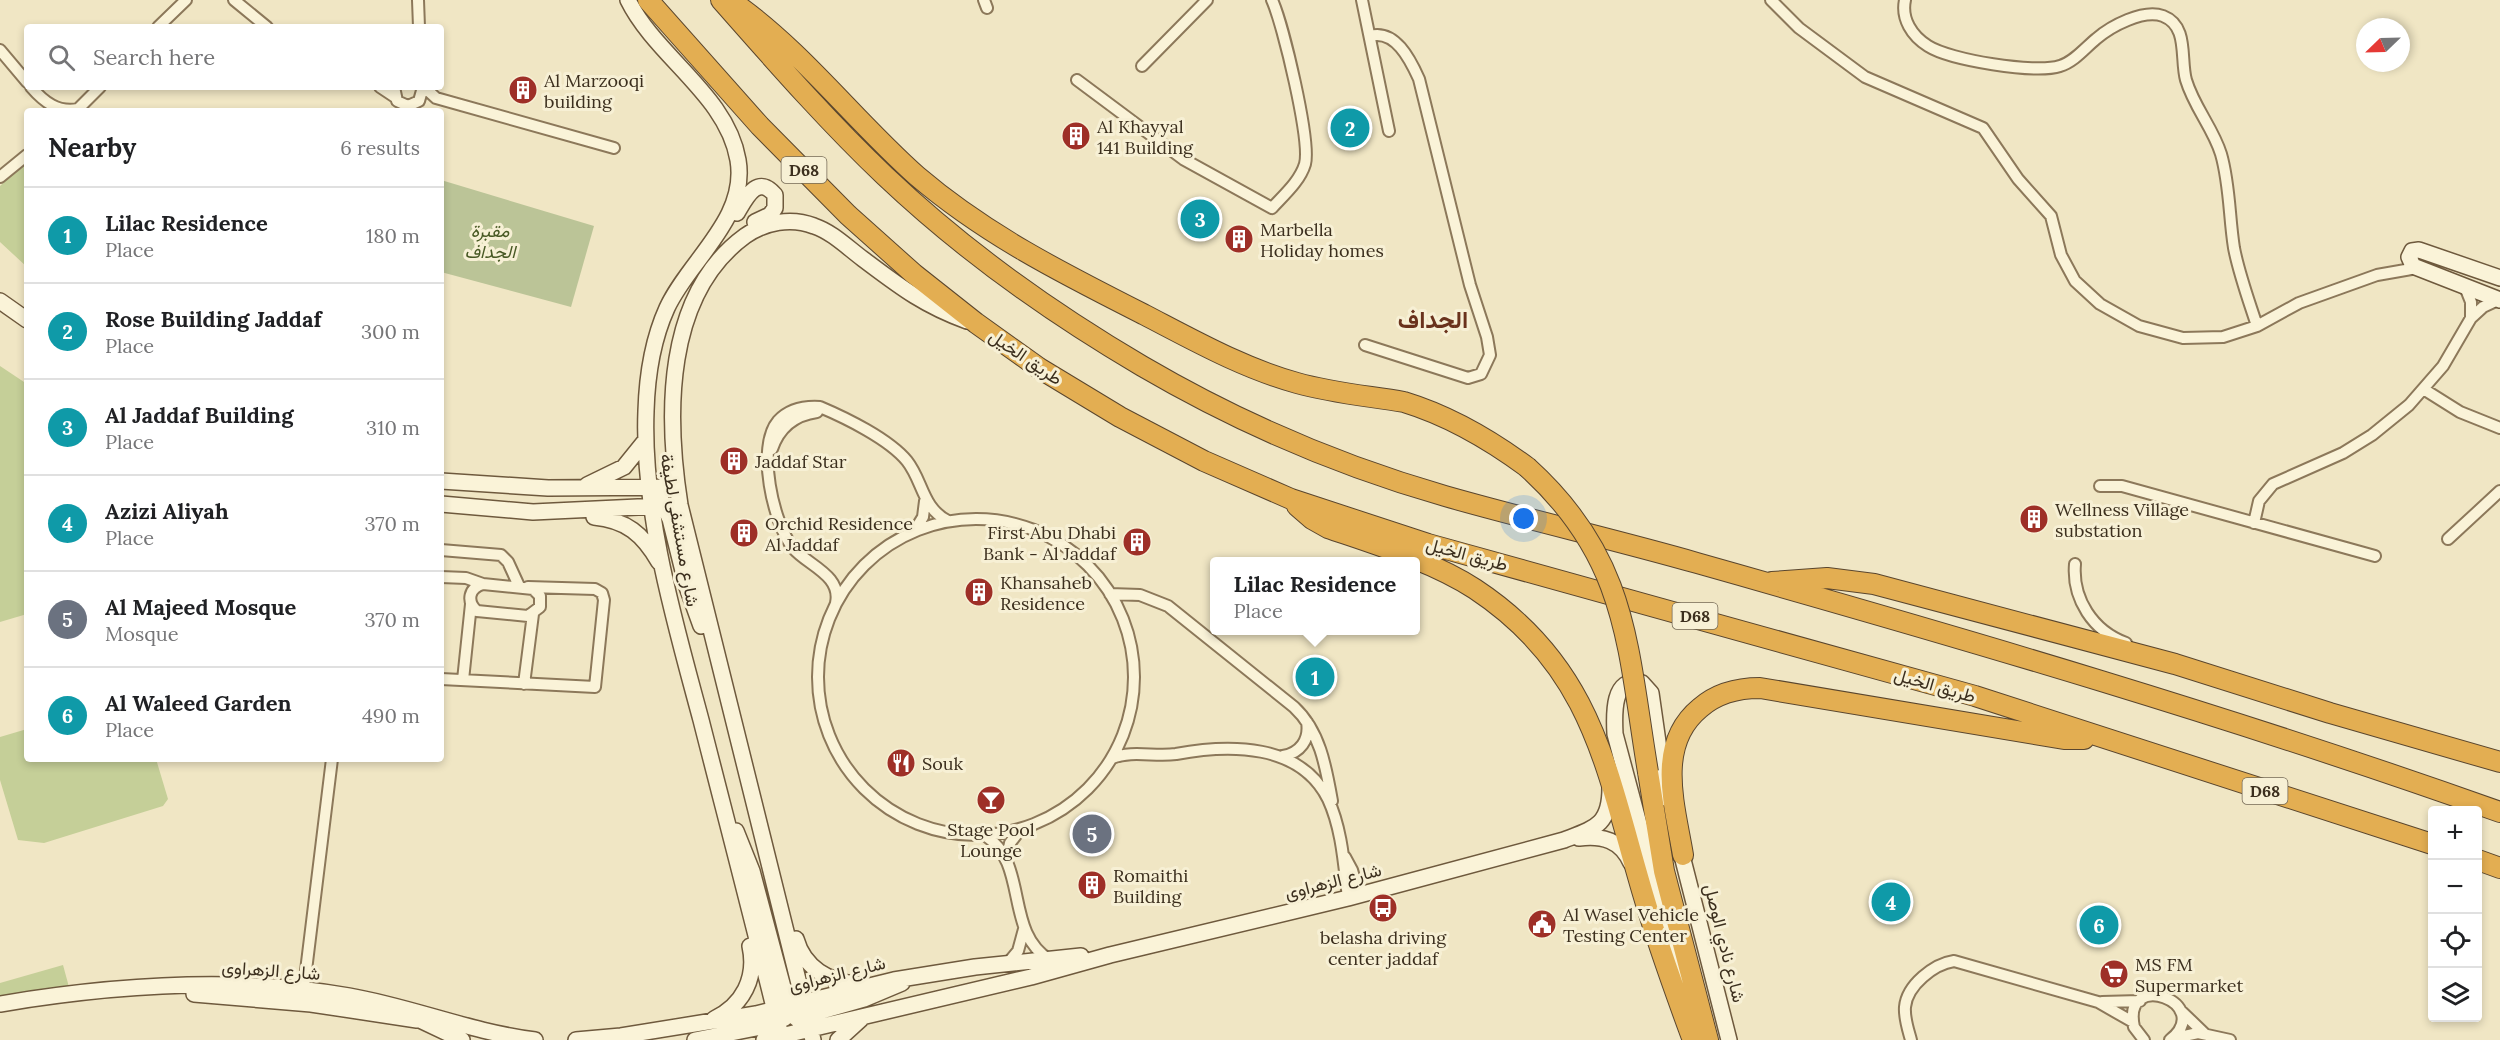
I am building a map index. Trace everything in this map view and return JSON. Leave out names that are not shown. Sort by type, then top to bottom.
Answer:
[{"type":"highway","name":"طريق الخيل","points":[[648,0],[760,126],[848,215],[914,274],[976,324],[1039,368],[1120,417],[1204,461],[1292,499],[1428,544],[1952,690],[2428,842]]},
{"type":"highway","points":[[721,0],[804,93],[885,176],[938,222],[1010,279],[1145,368],[1227,411],[1310,448],[1442,495],[1764,583],[2164,701],[2500,812]]},
{"type":"highway","points":[[730,0],[787,46],[844,106],[917,176],[974,220],[1030,256],[1193,342],[1243,364],[1299,384],[1421,407],[1476,433],[1527,467],[1575,518],[1600,557],[1611,581],[1625,631],[1664,871],[1697,1038]]},
{"type":"highway","points":[[1292,499],[1304,513],[1328,528],[1400,557]]},
{"type":"highway","points":[[1420,565],[1467,584],[1517,621],[1546,651],[1569,683],[1587,716],[1608,768],[1643,895],[1697,1038]]},
{"type":"highway","points":[[1764,583],[1811,577],[1866,583],[2175,664],[2330,714],[2499,762]]},
{"type":"highway","points":[[1683,855],[1672,796],[1673,753],[1680,734],[1696,711],[1711,700],[1731,691],[1760,688],[2064,739],[2098,737]]},
{"type":"highway","points":[[2450,794],[2500,797]]},
{"type":"highway","points":[[2482,861],[2500,868]]},
{"type":"main road","name":"شارع مستشفى لطيفة","points":[[628,0],[716,111],[735,147],[738,164],[736,196],[729,214],[678,286],[658,331],[648,383],[645,441],[650,487],[666,506],[721,669],[780,901],[793,1023]]},
{"type":"main road","points":[[708,246],[726,230],[751,190],[759,187],[768,188],[776,199],[773,212],[745,229],[724,254]]},
{"type":"main road","name":"شارع مستشفى لطيفة","points":[[793,1023],[750,910],[666,575],[666,506],[677,487],[672,410],[676,362],[694,303],[724,254],[753,230],[768,224],[790,221],[813,225],[827,232],[916,299],[936,310],[976,324]]},
{"type":"main road","points":[[2499,300],[2417,267],[2410,263],[2409,257],[2412,251],[2419,250],[2500,278]]},
{"type":"main road","points":[[0,301],[24,318]]},
{"type":"main road","points":[[575,488],[605,478],[624,467],[645,441]]},
{"type":"main road","points":[[444,481],[575,488],[677,487]]},
{"type":"main road","points":[[444,504],[495,511],[570,511],[666,506]]},
{"type":"main road","points":[[570,511],[616,520],[629,526],[650,546],[666,575]]},
{"type":"main road","name":"شارع نادي الوصل","points":[[1697,1038],[1615,734],[1618,694],[1623,686],[1632,681],[1642,682],[1651,693],[1666,800],[1683,855],[1729,1040]]},
{"type":"main road","name":"شارع الزهراوى","points":[[576,1040],[705,1023],[793,1023],[872,1013],[1031,977],[1110,955],[1354,896],[1564,840],[1592,829],[1606,815],[1610,789],[1608,768]]},
{"type":"main road","points":[[725,813],[747,854],[793,1023]]},
{"type":"main road","name":"شارع الزهراوى","points":[[1564,840],[1598,837],[1617,844],[1629,860],[1643,895]]},
{"type":"main road","points":[[780,901],[790,917],[798,946],[811,966],[841,982],[867,985]]},
{"type":"main road","points":[[705,1023],[729,1010],[739,1001],[749,983],[753,965],[747,930],[750,910]]},
{"type":"main road","name":"شارع الزهراوى","points":[[764,1040],[867,985],[1008,963],[1110,955]]},
{"type":"main road","points":[[695,1040],[793,1023],[872,997],[913,977]]},
{"type":"main road","name":"شارع الزهراوى","points":[[0,1004],[70,994],[149,987],[220,985],[374,1000],[491,1034],[535,1040]]},
{"type":"main road","name":"شارع الزهراوى","points":[[0,1012],[107,997],[198,994],[218,991],[304,993],[400,1012],[462,1040]]},
{"type":"main road","name":"شارع الزهراوى","points":[[198,994],[311,1004],[422,1021]]},
{"type":"main road","points":[[838,1040],[850,1027],[872,1013]]},
{"type":"street","points":[[170,14],[175,0]]},
{"type":"street","points":[[161,24],[186,0]]},
{"type":"street","points":[[234,0],[264,24]]},
{"type":"street","points":[[243,0],[252,14]]},
{"type":"street","points":[[418,0],[419,24]]},
{"type":"street","points":[[1142,66],[1207,0]]},
{"type":"street","points":[[1077,80],[1183,159],[1272,208],[1299,177],[1307,152],[1283,30],[1272,0]]},
{"type":"street","points":[[1362,0],[1389,132]]},
{"type":"street","points":[[1771,0],[1807,35],[1865,77],[1983,128],[2018,179],[2051,216],[2061,255],[2071,275],[2112,312],[2139,327],[2183,338],[2223,337],[2257,326],[2298,303],[2377,275],[2417,267]]},
{"type":"street","points":[[1905,0],[1904,14],[1908,24],[1917,37],[1929,47],[1944,53],[2017,67],[2050,69],[2062,66],[2110,30],[2147,15],[2163,16],[2170,21],[2180,33],[2183,67],[2192,97],[2220,151],[2228,185],[2235,254],[2257,326]]},
{"type":"street","points":[[1365,345],[1468,378],[1481,374],[1490,355],[1487,336],[1470,285],[1419,79],[1410,61],[1393,40],[1380,35],[1370,36]]},
{"type":"street","points":[[0,50],[24,78]]},
{"type":"street","points":[[34,90],[42,99],[57,108]]},
{"type":"street","points":[[79,108],[97,90]]},
{"type":"street","points":[[384,90],[404,105],[416,105],[442,99]]},
{"type":"street","points":[[416,105],[422,90]]},
{"type":"street","points":[[426,90],[430,95],[442,99],[614,147]]},
{"type":"street","points":[[42,99],[46,108]]},
{"type":"street","points":[[0,177],[24,157]]},
{"type":"street","points":[[2465,287],[2471,302],[2471,318]]},
{"type":"street","points":[[2254,523],[2259,501],[2273,484],[2358,444],[2386,424],[2425,390],[2458,344],[2471,318],[2483,307],[2499,300]]},
{"type":"street","points":[[2425,390],[2460,412],[2498,426]]},
{"type":"street","points":[[836,604],[834,585],[827,575],[802,557],[786,536],[777,510],[767,447],[774,427],[781,419],[799,408],[809,406],[829,411],[898,452],[913,470],[925,501],[948,521]]},
{"type":"street","points":[[2100,486],[2122,486],[2375,556]]},
{"type":"street","points":[[2448,539],[2500,491]]},
{"type":"street","points":[[915,530],[923,517],[925,501]]},
{"type":"street","points":[[988,519],[1015,524],[1061,543],[1083,561],[1110,594],[1128,634],[1134,679],[1127,723],[1112,758],[1094,783],[1076,801],[1054,815],[1020,830],[987,836],[941,832],[899,816],[863,788],[844,764],[825,723],[818,678],[824,632],[836,604],[855,574],[887,545],[915,530],[948,521],[988,519]]},
{"type":"street","points":[[444,550],[496,553],[506,559],[524,586],[537,592],[541,601],[533,614],[524,684]]},
{"type":"street","points":[[2075,564],[2075,582],[2080,599],[2088,615],[2100,628],[2117,640],[2172,660],[2175,664]]},
{"type":"street","points":[[500,585],[507,576],[510,566]]},
{"type":"street","points":[[827,575],[844,578],[855,574]]},
{"type":"street","points":[[444,577],[466,578],[483,584],[595,589],[602,592],[604,600],[595,687],[444,679]]},
{"type":"street","points":[[463,680],[472,591],[483,584]]},
{"type":"street","points":[[1110,594],[1140,595],[1168,606],[1294,707],[1307,721],[1323,761],[1332,810],[1354,896]]},
{"type":"street","points":[[471,604],[481,613],[533,614]]},
{"type":"street","points":[[1283,756],[1302,747],[1308,732],[1307,721]]},
{"type":"street","points":[[1112,758],[1124,754],[1159,755],[1221,749],[1283,756],[1301,767],[1317,782],[1332,810]]},
{"type":"street","points":[[304,993],[332,762]]},
{"type":"street","points":[[1007,858],[1010,843],[1020,830]]},
{"type":"street","points":[[987,836],[996,843],[1007,858],[1024,928],[1036,950],[1050,960]]},
{"type":"street","points":[[1008,963],[1022,944],[1024,928]]},
{"type":"street","points":[[1911,1040],[1905,1015],[1907,998],[1929,971],[1945,962],[1964,961],[2098,1002],[2133,1022],[2143,1040]]},
{"type":"street","points":[[2098,1002],[2140,1001],[2153,995],[2164,996],[2172,1000],[2206,1034]]},
{"type":"street","points":[[2133,1022],[2134,1011],[2140,1001]]},
{"type":"street","points":[[2170,1040],[2181,1026],[2180,1010]]},
{"type":"street","points":[[2170,1040],[2206,1034],[2230,1040]]},
{"type":"green space","points":[[24,163],[24,264],[0,242],[0,186]]},
{"type":"green space","name":"مقبرة الجداف","points":[[444,181],[594,226],[571,307],[444,273]]},
{"type":"green space","points":[[0,366],[24,382],[24,615],[0,622]]},
{"type":"green space","points":[[24,730],[24,762],[157,762],[168,799],[163,806],[44,843],[18,840],[0,780],[0,737]]},
{"type":"green space","points":[[63,965],[69,987],[0,999],[0,983]]},
{"type":"place","name":"Al Marzooqi building","points":[[523,90]]},
{"type":"place","name":"Rose Building Jaddaf","points":[[1350,128]]},
{"type":"place","name":"Al Khayyal 141 Building","points":[[1076,136]]},
{"type":"place","name":"Al Jaddaf Building","points":[[1200,219]]},
{"type":"place","name":"Marbella Holiday homes","points":[[1239,239]]},
{"type":"place","name":"Jaddaf Star","points":[[734,461]]},
{"type":"place","name":"Wellness Village substation","points":[[2034,519]]},
{"type":"place","name":"Orchid Residence Al Jaddaf","points":[[744,533]]},
{"type":"place","name":"First Abu Dhabi Bank - Al Jaddaf","points":[[1137,542]]},
{"type":"place","name":"Khansaheb Residence","points":[[979,592]]},
{"type":"place","name":"Lilac Residence","points":[[1315,677]]},
{"type":"place","name":"Souk","points":[[901,763]]},
{"type":"place","name":"Stage Pool Lounge","points":[[991,800]]},
{"type":"place","name":"Al Majeed Mosque","points":[[1092,834]]},
{"type":"place","name":"Romaithi Building","points":[[1092,885]]},
{"type":"place","name":"Azizi Aliyah","points":[[1891,902]]},
{"type":"place","name":"belasha driving center jaddaf","points":[[1383,908]]},
{"type":"place","name":"Al Wasel Vehicle Testing Center","points":[[1542,924]]},
{"type":"place","name":"Al Waleed Garden","points":[[2099,925]]},
{"type":"place","name":"MS FM Supermarket","points":[[2114,974]]},
{"type":"district","name":"الجداف","points":[[1433,319]]}]
